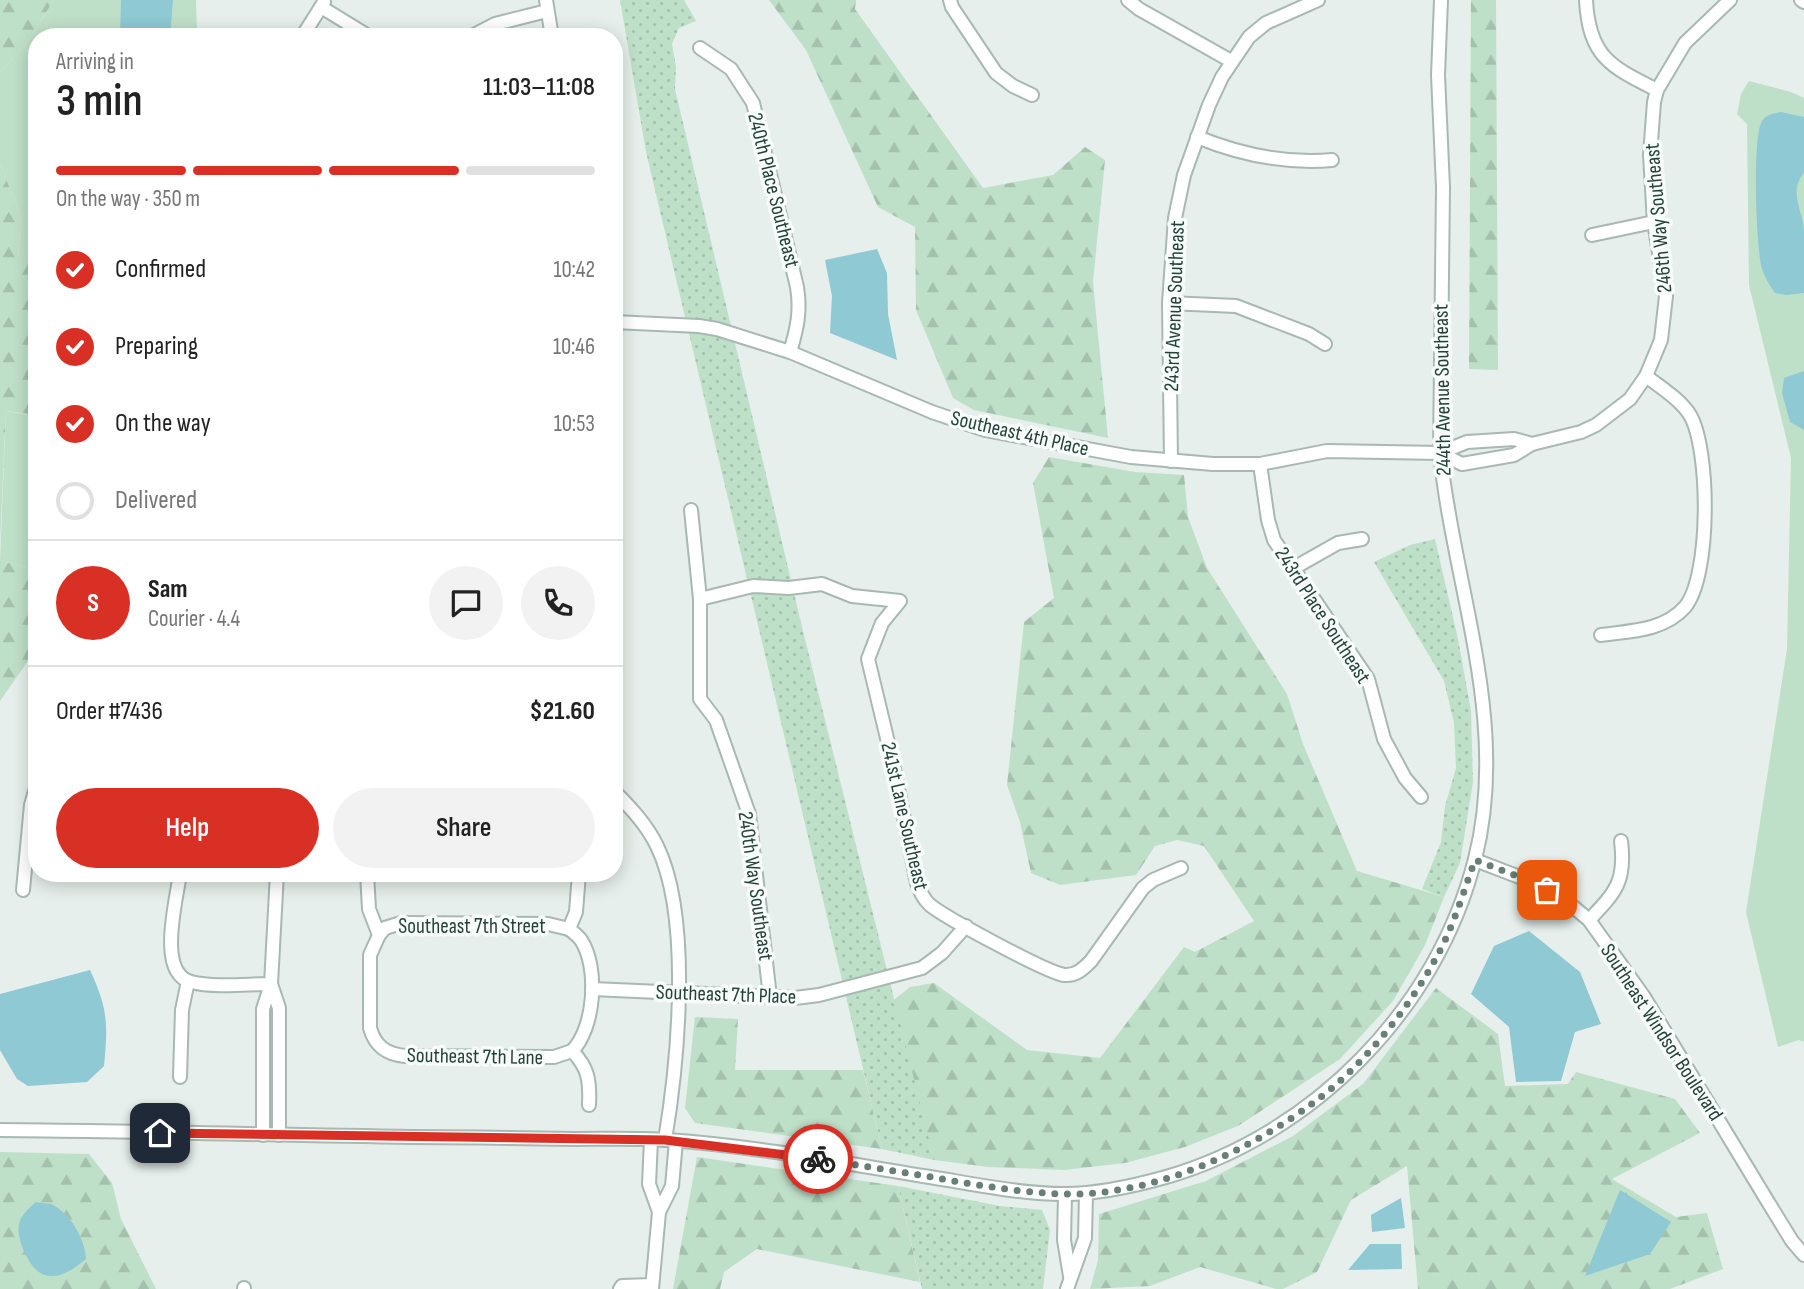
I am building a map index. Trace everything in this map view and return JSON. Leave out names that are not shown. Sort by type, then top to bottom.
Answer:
[{"type":"street","points":[[950,0],[952,8],[996,73],[1013,86],[1032,95]]},
{"type":"street","points":[[1128,0],[1139,9],[1231,61]]},
{"type":"street","name":"243rd Avenue Southeast","points":[[1171,461],[1169,303],[1175,218],[1184,175],[1209,105],[1231,61],[1249,37],[1266,23],[1318,0]]},
{"type":"street","name":"244th Avenue Southeast","points":[[0,1130],[671,1140],[803,1156],[1014,1191],[1065,1194],[1134,1186],[1185,1172],[1230,1153],[1314,1102],[1356,1065],[1396,1018],[1437,956],[1475,860],[1485,795],[1488,758],[1485,714],[1444,493],[1440,453],[1443,187],[1438,75],[1441,0]]},
{"type":"street","points":[[1586,0],[1593,39],[1607,61],[1621,72],[1657,90]]},
{"type":"street","name":"246th Way Southeast","points":[[1646,376],[1661,340],[1665,309],[1662,263],[1654,222],[1650,155],[1654,102],[1657,90],[1685,44],[1730,0]]},
{"type":"street","points":[[308,28],[323,4],[357,28]]},
{"type":"street","points":[[487,28],[546,6],[550,28]]},
{"type":"street","name":"240th Place Southeast","points":[[701,48],[731,69],[753,103],[797,287],[799,322],[790,352]]},
{"type":"street","points":[[1198,137],[1251,155],[1297,161],[1332,160]]},
{"type":"street","points":[[1592,235],[1654,222]]},
{"type":"street","points":[[1169,303],[1236,306],[1309,334],[1325,344]]},
{"type":"street","name":"Southeast 4th Place","points":[[623,322],[717,329],[790,352],[932,412],[985,430],[1059,445],[1171,461],[1260,464],[1327,451],[1440,453],[1467,442],[1514,439],[1532,444]]},
{"type":"street","points":[[1601,635],[1643,629],[1672,617],[1685,607],[1696,590],[1702,566],[1704,467],[1697,430],[1689,412],[1646,376]]},
{"type":"street","name":"Southeast 4th Place","points":[[1440,453],[1462,464],[1514,455],[1532,444],[1560,439],[1596,425],[1630,399],[1646,376]]},
{"type":"street","name":"243rd Place Southeast","points":[[1260,464],[1268,520],[1274,540],[1368,679],[1384,739],[1405,778],[1421,797]]},
{"type":"street","name":"240th Way Southeast","points":[[691,510],[700,598],[700,699],[716,720],[749,814],[770,997]]},
{"type":"street","points":[[1292,569],[1338,543],[1362,539]]},
{"type":"street","name":"241st Lane Southeast","points":[[700,598],[753,586],[789,589],[822,584],[852,596],[900,601],[882,623],[868,659],[921,894],[932,907],[1053,972],[1073,975],[1082,971],[1091,961],[1143,888],[1153,880],[1181,868]]},
{"type":"street","points":[[620,1289],[622,1286],[652,1287],[659,1212],[672,1186],[671,1140],[678,992],[677,941],[670,880],[657,846],[646,827],[623,801]]},
{"type":"street","points":[[23,890],[28,837]]},
{"type":"street","points":[[1589,920],[1612,896],[1621,881],[1624,862],[1621,841]]},
{"type":"street","name":"Southeast Windsor Boulevard","points":[[1475,860],[1530,881],[1564,899],[1589,920],[1644,997],[1792,1241],[1804,1255]]},
{"type":"street","points":[[179,882],[171,960],[179,976],[204,984],[271,984]]},
{"type":"street","points":[[263,1135],[263,1009],[271,984],[276,882]]},
{"type":"street","points":[[368,882],[369,909],[379,935]]},
{"type":"street","points":[[579,882],[578,900],[569,929],[580,938],[585,948],[592,989],[591,1007],[584,1034],[572,1051],[583,1062],[588,1073],[589,1105]]},
{"type":"street","name":"Southeast 7th Street","points":[[379,935],[385,928],[401,923],[548,924],[569,929]]},
{"type":"street","name":"Southeast 7th Place","points":[[592,989],[795,998],[819,995],[909,973],[932,962],[966,926]]},
{"type":"street","name":"Southeast 7th Lane","points":[[379,935],[370,955],[370,1028],[373,1038],[386,1052],[405,1056],[554,1057],[572,1051]]},
{"type":"street","points":[[180,1077],[182,1010],[188,981]]},
{"type":"street","points":[[271,984],[279,1007],[279,1135]]},
{"type":"street","points":[[651,1140],[649,1184],[659,1212]]},
{"type":"street","points":[[1068,1283],[1085,1238],[1086,1193]]},
{"type":"street","points":[[1065,1194],[1064,1240],[1068,1283]]},
{"type":"green space","points":[[0,0],[54,0],[36,28],[28,28],[28,41],[0,73]]},
{"type":"green space","points":[[54,0],[196,0],[197,28],[36,28]]},
{"type":"green space","points":[[620,0],[684,0],[696,21],[679,28],[672,44],[676,67],[675,89],[802,627],[934,1160],[882,1149],[646,152]]},
{"type":"green space","points":[[769,0],[856,0],[855,9],[983,188],[1053,175],[1085,147],[1105,160],[1093,282],[1108,438],[974,410],[953,398],[916,310],[915,227],[878,207],[806,50]]},
{"type":"green space","points":[[1471,0],[1496,0],[1498,370],[1469,369]]},
{"type":"green space","points":[[28,41],[28,251],[18,257],[21,217],[0,163],[0,73]]},
{"type":"green space","points":[[1749,81],[1804,98],[1804,1042],[1799,1040],[1778,1047],[1746,912],[1787,649],[1791,458],[1749,285],[1747,124],[1737,114],[1741,94]]},
{"type":"green space","points":[[0,163],[21,217],[18,256],[28,250],[28,414],[6,411],[0,543]]},
{"type":"green space","points":[[6,411],[28,415],[28,568],[0,560]]},
{"type":"green space","points":[[1049,457],[1135,472],[1184,475],[1188,517],[1207,568],[1287,694],[1303,744],[1357,871],[1444,897],[1425,945],[1393,1001],[1340,1059],[1238,1126],[1185,1147],[1125,1163],[1064,1170],[988,1167],[934,1160],[900,1084],[890,1003],[910,987],[934,983],[1027,1050],[1100,1058],[1184,947],[1195,952],[1254,921],[1204,846],[1177,840],[1155,846],[1136,875],[1060,885],[1031,873],[1020,822],[1007,785],[1024,622],[1054,598],[1033,483]]},
{"type":"green space","points":[[1435,539],[1471,711],[1473,782],[1460,863],[1444,897],[1422,889],[1441,842],[1445,806],[1456,768],[1454,723],[1444,681],[1374,562],[1410,545]]},
{"type":"green space","points":[[0,560],[28,568],[28,661],[0,701]]},
{"type":"green space","points":[[1436,988],[1498,1034],[1505,1086],[1568,1084],[1576,1072],[1675,1099],[1700,1133],[1612,1179],[1676,1217],[1707,1213],[1723,1269],[1670,1289],[1418,1289],[1407,1166],[1351,1200],[1317,1272],[1283,1289],[1200,1267],[1150,1286],[1090,1289],[1098,1260],[1099,1214],[1206,1181],[1293,1136],[1363,1084]]},
{"type":"green space","points":[[695,1017],[738,1019],[735,1070],[863,1070],[882,1149],[695,1123],[685,1108]]},
{"type":"green space","points":[[0,1152],[89,1154],[112,1183],[121,1219],[156,1289],[0,1289]]},
{"type":"green space","points":[[697,1157],[898,1186],[920,1282],[757,1249],[724,1272],[720,1289],[673,1289]]},
{"type":"green space","points":[[898,1186],[1000,1206],[1042,1210],[1050,1230],[1043,1289],[922,1289]]},
{"type":"water","points":[[121,0],[173,0],[171,28],[120,28]]},
{"type":"water","points":[[1781,112],[1804,117],[1804,173],[1799,180],[1797,194],[1804,231],[1804,293],[1786,295],[1775,293],[1762,269],[1756,194],[1757,148],[1762,121],[1765,117]]},
{"type":"water","points":[[877,249],[887,273],[888,314],[897,360],[830,333],[832,296],[825,260]]},
{"type":"water","points":[[1804,371],[1804,430],[1790,422],[1782,393],[1784,378]]},
{"type":"water","points":[[1529,931],[1580,972],[1601,1024],[1575,1032],[1561,1081],[1516,1082],[1509,1027],[1471,994],[1494,946]]},
{"type":"water","points":[[90,970],[105,1017],[104,1066],[87,1082],[28,1086],[17,1079],[0,1050],[0,994]]},
{"type":"water","points":[[1620,1190],[1671,1222],[1650,1254],[1585,1276]]},
{"type":"water","points":[[1401,1198],[1405,1228],[1372,1232],[1371,1215]]},
{"type":"water","points":[[36,1202],[51,1204],[60,1209],[76,1229],[86,1259],[70,1271],[47,1276],[33,1266],[27,1257],[22,1246],[19,1224]]},
{"type":"water","points":[[1370,1244],[1401,1244],[1402,1269],[1348,1270]]},
{"type":"way so far","points":[[818,1159],[1014,1191],[1065,1194],[1134,1186],[1185,1172],[1230,1153],[1263,1135],[1314,1102],[1356,1065],[1396,1018],[1425,977],[1454,918],[1475,860],[1547,890]]},
{"type":"route","points":[[160,1133],[665,1140],[818,1159]]}]
